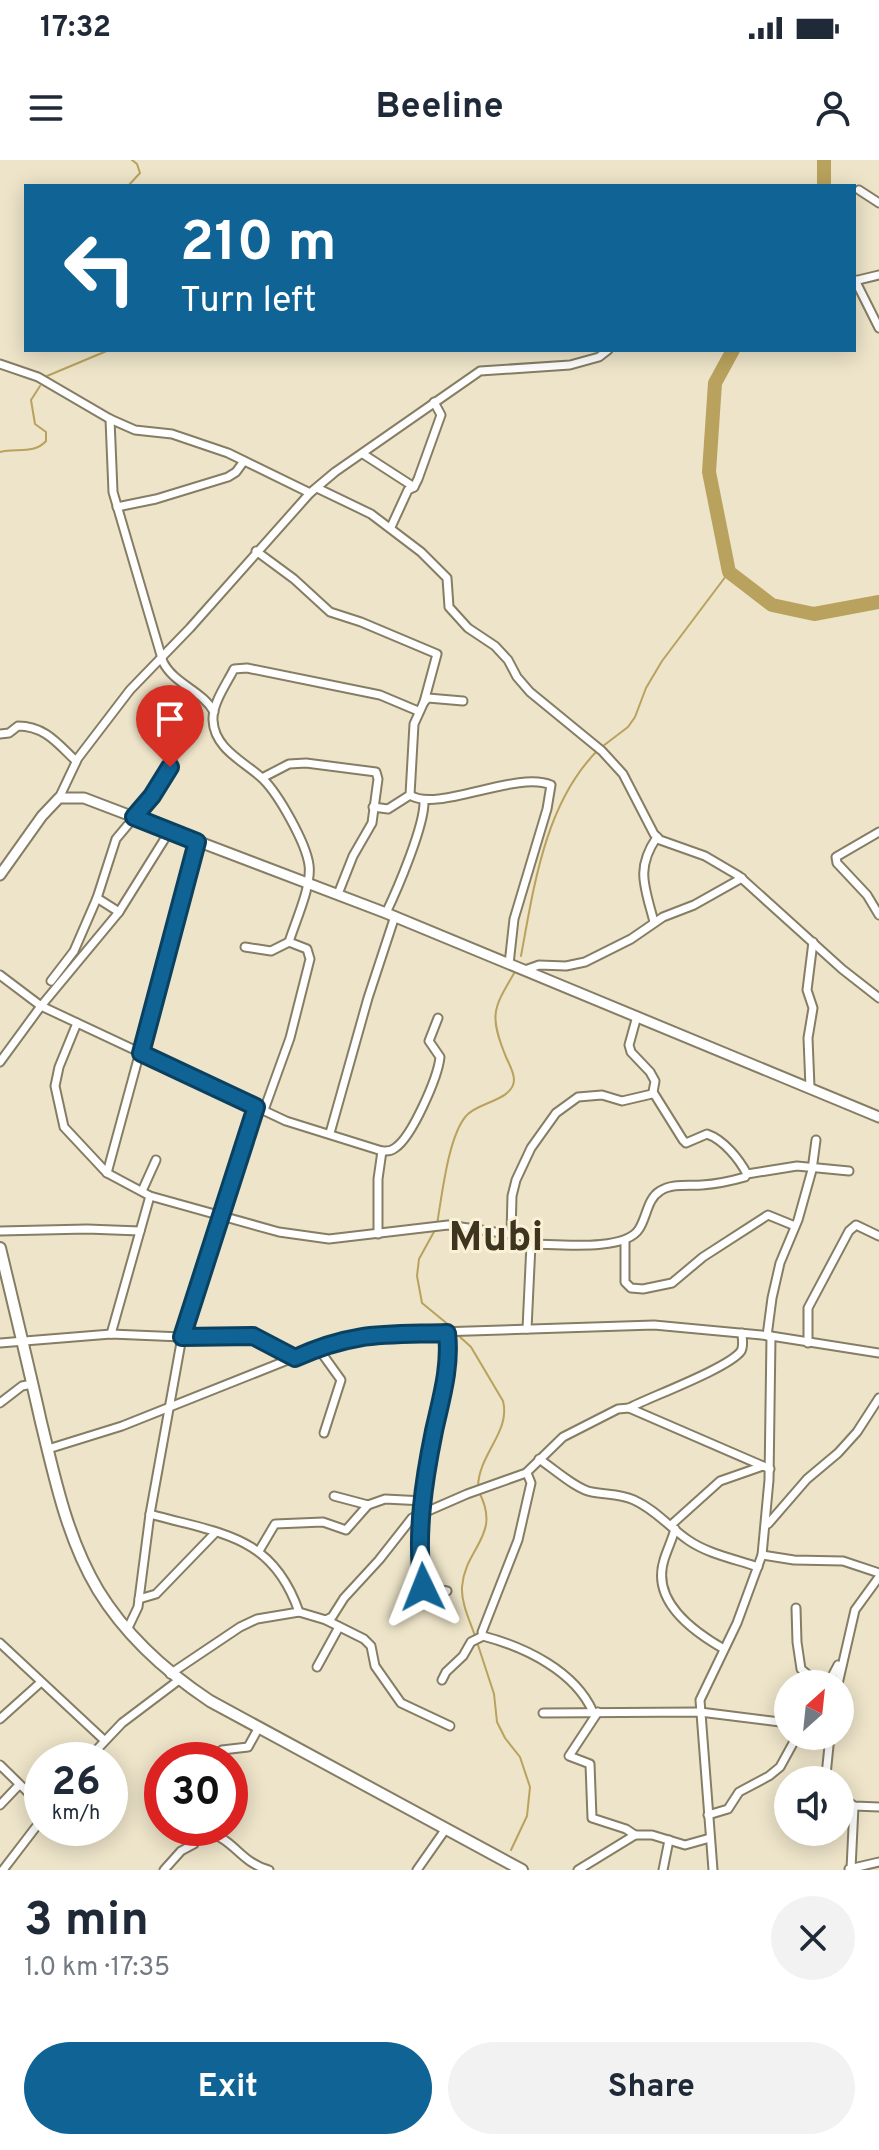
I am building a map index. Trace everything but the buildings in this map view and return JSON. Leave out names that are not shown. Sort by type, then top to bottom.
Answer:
[{"type":"main road","points":[[0,1248],[73,1543],[98,1590],[127,1630],[174,1677],[258,1729],[522,1870]]},
{"type":"street","points":[[859,190],[879,203]]},
{"type":"street","points":[[856,280],[879,275]]},
{"type":"street","points":[[856,282],[879,328]]},
{"type":"street","points":[[363,454],[394,429],[480,371],[570,365],[599,357],[605,352]]},
{"type":"street","points":[[0,364],[38,377],[135,430],[172,434],[244,461],[391,527],[442,571],[449,582],[449,607],[458,618],[495,646],[530,692],[602,751],[623,774],[657,837],[705,856],[742,878],[842,969],[879,998]]},
{"type":"street","points":[[391,527],[408,490],[414,487],[441,415],[434,402]]},
{"type":"street","points":[[110,419],[113,492],[167,669],[208,702],[214,712]]},
{"type":"street","points":[[0,875],[42,816],[59,798],[76,761],[112,711],[313,490],[361,452],[414,487]]},
{"type":"street","points":[[117,507],[156,499],[228,477],[244,461]]},
{"type":"street","points":[[256,551],[294,579],[330,612],[436,653],[424,702]]},
{"type":"street","points":[[245,947],[271,951],[289,942],[308,883],[309,865],[285,808],[262,778],[244,767],[218,737],[212,721],[214,712],[234,669],[237,667],[380,695],[418,711]]},
{"type":"street","points":[[51,981],[74,951],[97,898],[116,839],[152,796],[170,767],[191,691]]},
{"type":"street","points":[[373,807],[394,807],[410,795],[414,724],[424,702],[428,698],[463,701]]},
{"type":"street","points":[[0,734],[9,733],[18,726],[42,731],[56,739],[76,761]]},
{"type":"street","points":[[262,778],[280,768],[298,764],[376,772],[378,779],[372,823],[353,856],[338,894]]},
{"type":"street","points":[[410,795],[424,801],[514,784],[539,782],[551,785],[547,809],[514,919],[509,964]]},
{"type":"street","points":[[59,798],[84,798],[390,914],[879,1117]]},
{"type":"street","points":[[330,1133],[390,914],[423,815],[424,801]]},
{"type":"street","points":[[0,1062],[41,1006],[119,912],[169,832]]},
{"type":"street","points":[[879,832],[836,857],[837,863],[867,895],[879,915]]},
{"type":"street","points":[[654,922],[647,901],[643,866],[645,854],[657,837]]},
{"type":"street","points":[[107,1173],[197,842]]},
{"type":"street","points":[[525,970],[539,965],[566,966],[585,962],[631,939],[654,922],[694,905],[742,878]]},
{"type":"street","points":[[97,898],[119,912]]},
{"type":"street","points":[[127,1630],[138,1607],[150,1514],[182,1337],[221,1215],[260,1108],[290,1038],[310,959],[307,949],[289,942]]},
{"type":"street","points":[[810,1087],[808,1038],[813,1008],[807,990],[813,942]]},
{"type":"street","points":[[0,975],[41,1006],[260,1108],[295,1124],[382,1151],[390,1151],[400,1143],[433,1085],[440,1057],[429,1041],[438,1018]]},
{"type":"street","points":[[637,1016],[629,1045],[631,1052],[650,1072],[655,1081],[653,1092],[686,1143],[707,1134],[714,1136],[747,1174]]},
{"type":"street","points":[[77,1023],[59,1067],[55,1086],[60,1115],[69,1134],[107,1173],[150,1196],[279,1232],[329,1239],[448,1225],[522,1236],[531,1244],[593,1244],[625,1240],[639,1230],[650,1201],[659,1191],[674,1186],[728,1182],[747,1174],[812,1166],[849,1171]]},
{"type":"street","points":[[511,1234],[512,1196],[516,1180],[531,1148],[556,1113],[578,1097],[602,1095],[622,1101],[653,1092]]},
{"type":"street","points":[[713,1870],[700,1712],[703,1690],[724,1649],[762,1555],[766,1525],[772,1298],[780,1263],[795,1226],[812,1166],[816,1140]]},
{"type":"street","points":[[378,1234],[378,1179],[382,1151]]},
{"type":"street","points":[[142,1191],[156,1160]]},
{"type":"street","points":[[111,1334],[150,1196]]},
{"type":"street","points":[[625,1240],[625,1282],[631,1288],[643,1289],[672,1283],[703,1257],[768,1215],[795,1226]]},
{"type":"street","points":[[808,1343],[808,1308],[849,1231],[856,1225],[879,1236]]},
{"type":"street","points":[[0,1231],[140,1231]]},
{"type":"street","points":[[527,1329],[531,1244]]},
{"type":"street","points":[[48,1449],[122,1426],[318,1348],[374,1334],[654,1325],[769,1336],[879,1353]]},
{"type":"street","points":[[447,1333],[449,1347],[444,1393],[432,1444],[421,1523],[423,1587],[447,1591]]},
{"type":"street","points":[[326,1620],[332,1617],[344,1598],[379,1560],[401,1530],[423,1511],[527,1473],[563,1437],[618,1409],[629,1408],[713,1370],[743,1347],[742,1333]]},
{"type":"street","points":[[0,1343],[111,1334],[253,1336],[295,1358]]},
{"type":"street","points":[[318,1348],[341,1380],[324,1433]]},
{"type":"street","points":[[0,1403],[22,1386],[32,1384]]},
{"type":"street","points":[[766,1525],[807,1479],[857,1432],[879,1398]]},
{"type":"street","points":[[629,1408],[766,1468]]},
{"type":"street","points":[[539,1459],[582,1489],[627,1497],[664,1518],[704,1549],[758,1567]]},
{"type":"street","points":[[724,1649],[674,1610],[665,1597],[663,1561],[673,1527],[720,1481],[766,1468]]},
{"type":"street","points":[[482,1637],[482,1628],[518,1540],[531,1483],[527,1473]]},
{"type":"street","points":[[334,1496],[368,1505]]},
{"type":"street","points":[[259,1551],[275,1524],[323,1522],[346,1530],[368,1505],[385,1499],[424,1501]]},
{"type":"street","points":[[150,1514],[240,1540],[259,1551],[283,1576],[299,1612]]},
{"type":"street","points":[[139,1599],[156,1594],[215,1533]]},
{"type":"street","points":[[762,1555],[794,1560],[843,1561],[879,1575],[855,1610],[841,1670]]},
{"type":"street","points":[[796,1608],[802,1670]]},
{"type":"street","points":[[0,1643],[104,1740],[174,1677],[240,1627],[257,1619],[299,1612],[357,1634],[371,1646],[375,1666],[401,1703],[450,1726]]},
{"type":"street","points":[[317,1667],[339,1627]]},
{"type":"street","points":[[442,1680],[471,1642],[482,1637],[517,1647],[574,1682],[596,1712]]},
{"type":"street","points":[[835,1670],[844,1653]]},
{"type":"street","points":[[0,1719],[40,1683]]},
{"type":"street","points":[[596,1712],[569,1756],[590,1764],[592,1818],[635,1835],[685,1845],[710,1838]]},
{"type":"street","points":[[543,1713],[700,1712],[774,1721]]},
{"type":"street","points":[[248,1747],[258,1729]]},
{"type":"street","points":[[708,1815],[728,1809],[739,1792],[780,1767],[789,1750]]},
{"type":"street","points":[[0,1765],[24,1790]]},
{"type":"street","points":[[0,1805],[19,1785]]},
{"type":"street","points":[[854,1806],[879,1807]]},
{"type":"street","points":[[417,1870],[445,1830]]},
{"type":"street","points":[[578,1870],[635,1835]]},
{"type":"street","points":[[663,1870],[669,1840]]},
{"type":"street","points":[[3,1870],[24,1843]]},
{"type":"street","points":[[164,1870],[181,1851],[190,1846]]},
{"type":"street","points":[[232,1846],[249,1862],[266,1870]]},
{"type":"street","points":[[851,1846],[849,1869],[879,1862]]},
{"type":"waterway","points":[[130,184],[140,173],[132,160]]},
{"type":"waterway","points":[[824,160],[824,184]]},
{"type":"waterway","points":[[47,376],[104,352]]},
{"type":"waterway","points":[[732,352],[715,383],[709,472],[729,572],[772,605],[814,614],[879,602]]},
{"type":"waterway","points":[[0,452],[36,448],[46,441],[46,432],[35,424],[31,400],[40,386]]},
{"type":"waterway","points":[[603,746],[628,727],[662,661],[729,572]]},
{"type":"waterway","points":[[521,956],[537,874],[554,820],[580,771],[598,750]]},
{"type":"waterway","points":[[437,1224],[447,1167],[460,1126],[471,1111],[508,1093],[512,1087],[513,1074],[495,1020],[498,1003],[516,970]]},
{"type":"waterway","points":[[435,1230],[419,1259],[417,1276],[422,1303],[450,1326]]},
{"type":"waterway","points":[[459,1336],[471,1347],[503,1401],[503,1422],[483,1463],[478,1486]]},
{"type":"waterway","points":[[475,1636],[464,1606],[462,1587],[469,1561],[485,1531],[485,1507],[479,1492]]},
{"type":"waterway","points":[[477,1642],[494,1694],[497,1722],[520,1757],[530,1787],[527,1816],[511,1850]]},
{"type":"district","name":"Mubi","points":[[496,1239]]},
{"type":"route","points":[[170,767],[134,817],[197,842],[141,1053],[256,1107],[182,1337],[245,1334],[295,1358],[360,1336],[447,1333],[449,1347],[444,1393],[432,1444],[421,1523],[423,1587]]}]
